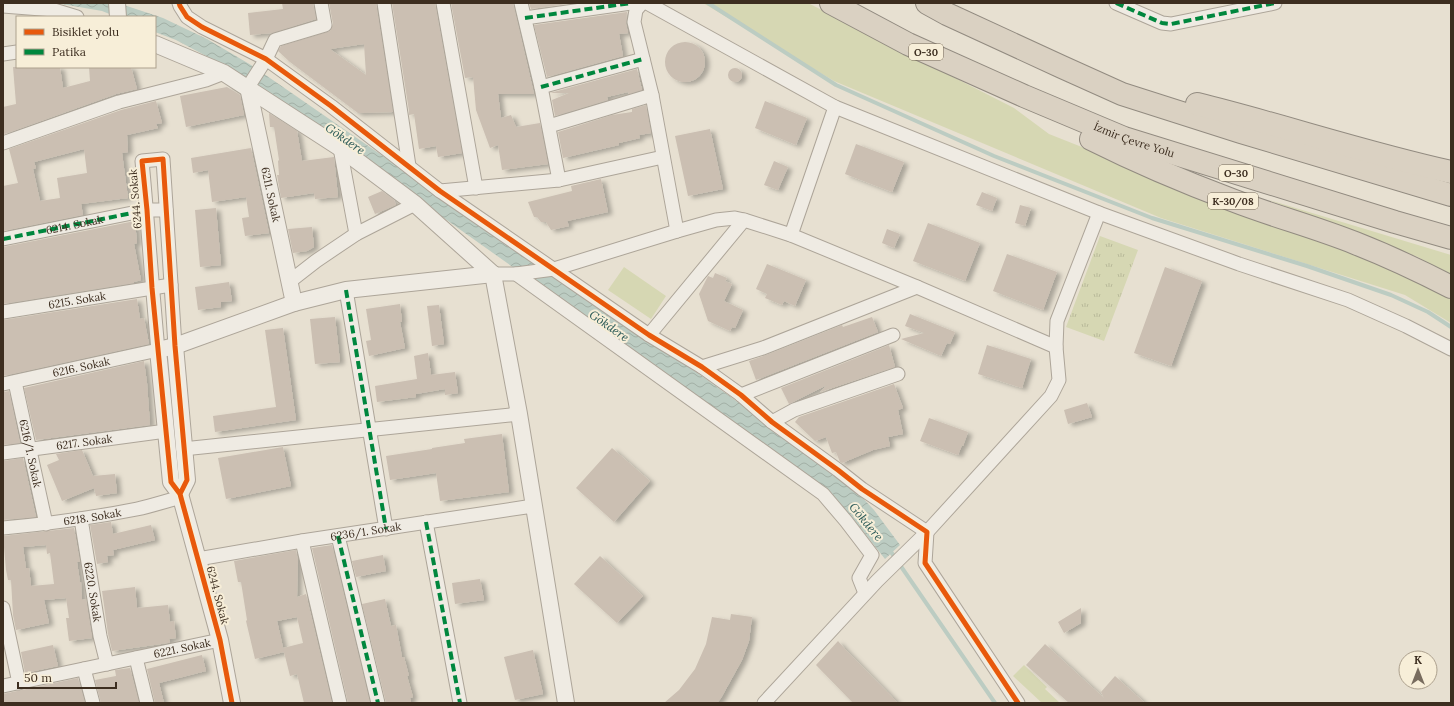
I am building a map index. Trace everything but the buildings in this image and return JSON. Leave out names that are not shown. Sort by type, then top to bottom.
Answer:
[{"type":"highway","name":"İzmir Çevre Yolu","points":[[831,3],[908,44],[1024,96],[1124,138],[1451,238]]},
{"type":"highway","points":[[927,3],[1122,94],[1241,132],[1451,195]]},
{"type":"highway","points":[[1062,67],[1407,162],[1451,172]]},
{"type":"highway","name":"K-30/08","points":[[1024,96],[1060,123],[1129,158],[1233,201],[1354,242],[1396,259],[1451,287]]},
{"type":"street","points":[[117,3],[118,16]]},
{"type":"street","points":[[179,3],[187,17],[331,106],[440,191],[649,335],[702,367],[741,395],[772,422],[862,489],[927,532]]},
{"type":"street","points":[[249,85],[263,64],[275,40],[325,25],[321,3]]},
{"type":"street","points":[[384,3],[409,166]]},
{"type":"street","points":[[442,3],[476,188]]},
{"type":"street","points":[[521,3],[541,87],[560,180]]},
{"type":"street","points":[[525,18],[631,3]]},
{"type":"street","points":[[642,3],[636,10],[634,22],[652,95],[677,231]]},
{"type":"street","points":[[647,3],[835,107],[1099,213],[1239,264],[1348,300],[1406,326],[1451,349]]},
{"type":"street","points":[[1116,3],[1170,24],[1275,3]]},
{"type":"street","points":[[3,6],[54,10],[74,16]]},
{"type":"street","points":[[156,44],[249,85],[340,148],[415,204],[494,274],[519,414],[566,703]]},
{"type":"street","points":[[3,54],[16,52]]},
{"type":"street","points":[[541,87],[643,59]]},
{"type":"street","points":[[3,144],[67,119],[119,102],[206,80],[224,73]]},
{"type":"street","name":"6211. Sokak","points":[[249,85],[294,303]]},
{"type":"street","points":[[549,126],[652,95]]},
{"type":"street","points":[[791,235],[835,107]]},
{"type":"street","points":[[340,148],[356,234]]},
{"type":"street","points":[[440,191],[560,180],[663,157]]},
{"type":"street","name":"6244. Sokak","points":[[181,495],[187,480],[183,449],[175,346],[163,159],[142,162],[152,288],[171,482],[181,495],[220,640],[232,703]]},
{"type":"street","points":[[289,282],[316,261],[356,234],[415,204]]},
{"type":"street","name":"6214. Sokak","points":[[3,239],[147,210],[166,210]]},
{"type":"street","points":[[764,703],[865,593],[927,532],[1051,396],[1059,380],[1056,347],[1057,321],[1099,213]]},
{"type":"street","points":[[158,350],[175,346],[294,303],[346,290],[554,269],[716,220],[735,218],[791,235],[1056,347]]},
{"type":"street","points":[[649,335],[744,220]]},
{"type":"street","points":[[516,274],[823,494],[872,555],[859,578],[865,593]]},
{"type":"street","name":"6215. Sokak","points":[[3,312],[171,285]]},
{"type":"street","points":[[702,367],[763,348],[917,287]]},
{"type":"street","points":[[346,290],[386,529]]},
{"type":"street","points":[[741,395],[893,335]]},
{"type":"street","name":"6216. Sokak","points":[[9,383],[158,350]]},
{"type":"street","points":[[772,422],[794,410],[898,374]]},
{"type":"street","name":"6216/1. Sokak","points":[[9,383],[29,448],[46,524]]},
{"type":"street","points":[[183,449],[519,414]]},
{"type":"street","name":"6217. Sokak","points":[[3,453],[29,448],[166,431]]},
{"type":"street","name":"6218. Sokak","points":[[3,528],[46,524],[137,509],[181,495]]},
{"type":"street","name":"6236/1. Sokak","points":[[198,559],[533,506]]},
{"type":"street","name":"6220. Sokak","points":[[81,519],[106,664]]},
{"type":"street","points":[[426,522],[460,703]]},
{"type":"street","points":[[927,532],[925,563],[1018,703]]},
{"type":"street","points":[[338,536],[378,703]]},
{"type":"street","points":[[302,542],[340,703]]},
{"type":"street","points":[[3,608],[19,683]]},
{"type":"street","name":"6221. Sokak","points":[[3,686],[220,640]]},
{"type":"street","points":[[136,658],[147,703]]},
{"type":"street","points":[[84,669],[93,703]]},
{"type":"green space","points":[[703,3],[808,3],[1014,108],[1049,134],[1271,222],[1346,245],[1451,299],[1451,323],[1405,295],[1161,218],[834,81]]},
{"type":"green space","points":[[1269,200],[1451,255],[1451,277],[1418,257]]},
{"type":"green space","points":[[1100,236],[1138,250],[1104,341],[1066,327]]},
{"type":"green space","points":[[624,267],[666,296],[651,319],[608,290]]},
{"type":"green space","points":[[1024,665],[1047,687],[1045,689],[1060,703],[1042,703],[1013,676]]},
{"type":"water","points":[[56,3],[118,3],[163,18],[207,39],[251,65],[699,374],[847,481],[874,510],[900,545],[885,559],[855,521],[825,489],[244,76],[176,40],[156,32],[156,16],[114,16],[102,11]]},
{"type":"waterway","points":[[708,3],[836,85],[994,156],[1152,218],[1307,266],[1391,295],[1428,312],[1451,327]]},
{"type":"waterway","name":"Gökdere","points":[[889,549],[995,703]]},
{"type":"marked path","points":[[525,18],[631,3]]},
{"type":"marked path","points":[[1116,3],[1162,23],[1171,24],[1275,3]]},
{"type":"marked path","points":[[541,87],[643,59]]},
{"type":"marked path","points":[[3,239],[147,210]]},
{"type":"marked path","points":[[346,290],[386,529]]},
{"type":"marked path","points":[[426,522],[460,703]]},
{"type":"marked path","points":[[338,536],[378,703]]},
{"type":"cycle path","points":[[179,3],[187,17],[202,27],[266,59],[331,106],[440,191],[649,335],[702,367],[741,395],[772,422],[862,489],[927,532],[925,563],[1018,703]]},
{"type":"cycle path","points":[[180,494],[187,480],[175,346],[163,159],[142,161],[152,288],[171,482],[180,494],[220,640],[232,703]]}]
